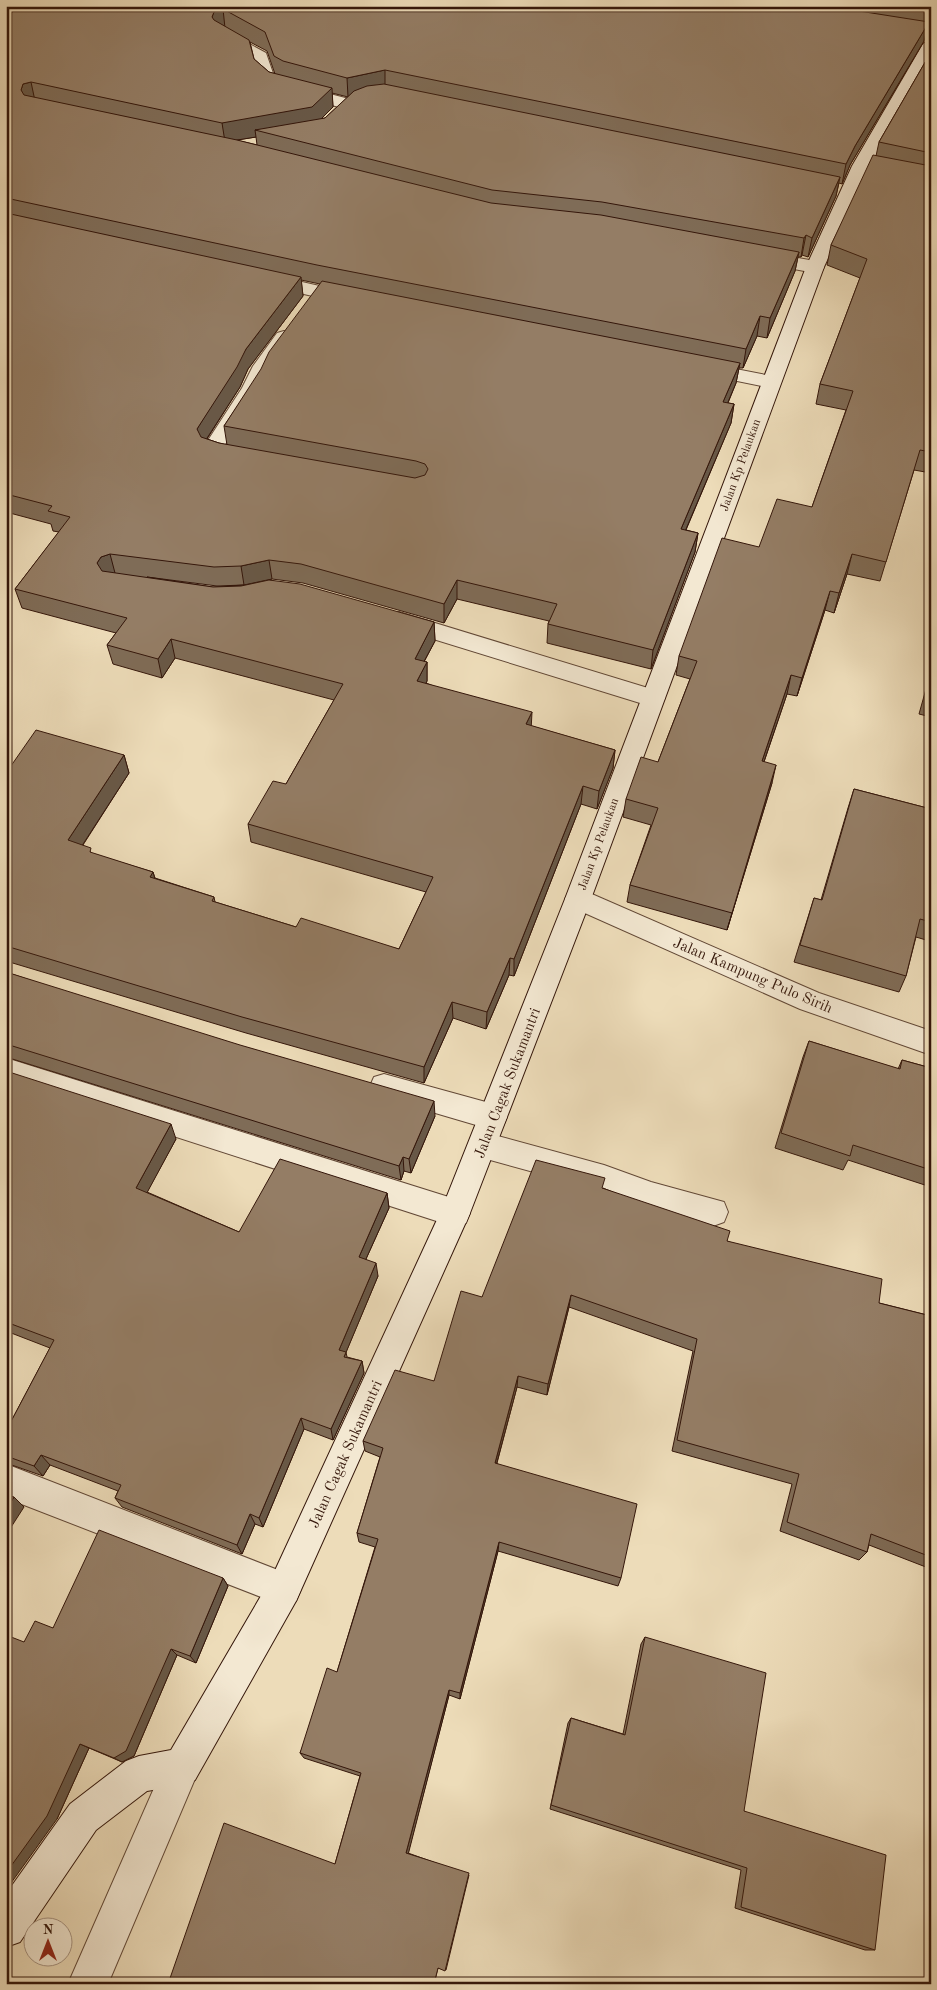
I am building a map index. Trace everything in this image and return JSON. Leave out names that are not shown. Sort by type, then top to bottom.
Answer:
[{"type":"street","points":[[224,35],[260,56],[266,78],[278,86],[354,101],[334,118]]},
{"type":"street","name":"Jalan Kp Pelaukan","points":[[578,899],[815,267],[840,190],[869,167],[928,37]]},
{"type":"street","points":[[742,254],[815,267]]},
{"type":"street","points":[[251,276],[307,307],[366,302]]},
{"type":"street","points":[[262,461],[223,454],[214,451],[213,448],[252,388],[260,370],[307,307]]},
{"type":"street","points":[[684,365],[771,382]]},
{"type":"street","points":[[375,613],[653,698]]},
{"type":"street","name":"Jalan Kampung Pulo Sirih","points":[[578,899],[810,1001],[931,1043]]},
{"type":"street","name":"Jalan Cagak Sukamantri","points":[[88,1984],[182,1766],[284,1589],[455,1213],[578,899]]},
{"type":"street","points":[[6,1070],[455,1213]]},
{"type":"street","points":[[360,1079],[650,1196],[713,1212]]},
{"type":"street","points":[[6,1481],[284,1589]]},
{"type":"street","points":[[6,1928],[83,1817],[139,1774],[182,1766]]},
{"type":"building","points":[[6,6],[827,6],[929,22],[846,164],[385,70],[347,78],[283,61],[274,56],[265,32],[223,9],[214,12],[212,17],[214,20],[249,40],[254,59],[269,72],[332,88],[312,107],[222,123],[31,82],[23,84],[21,90],[24,95],[237,140],[491,203],[601,215],[799,252],[770,318],[760,316],[746,349],[317,265],[6,198]]},
{"type":"building","points":[[914,6],[931,6],[931,9]]},
{"type":"building","points":[[931,52],[931,153],[879,142]]},
{"type":"building","points":[[384,84],[840,177],[812,238],[806,235],[804,238],[602,202],[492,190],[255,130],[325,118],[354,91],[367,86]]},
{"type":"building","points":[[873,155],[931,166],[931,452],[920,450],[886,562],[852,554],[839,593],[830,591],[802,678],[791,675],[762,761],[776,765],[732,913],[630,885],[658,808],[626,799],[641,757],[658,762],[697,661],[679,656],[722,538],[759,547],[777,499],[812,507],[853,391],[820,384],[867,259],[831,245]]},
{"type":"building","points":[[6,213],[301,277],[246,349],[237,367],[197,429],[201,437],[219,443],[415,478],[425,475],[428,469],[425,464],[416,461],[224,426],[261,369],[269,352],[322,281],[740,363],[723,402],[734,404],[681,529],[698,533],[653,650],[548,624],[557,604],[457,580],[444,604],[301,564],[269,560],[241,566],[214,567],[110,554],[101,557],[97,563],[102,571],[213,587],[241,586],[269,580],[300,584],[434,622],[415,659],[427,662],[417,681],[532,712],[526,724],[615,750],[599,791],[583,786],[514,959],[510,958],[487,1012],[452,1002],[424,1067],[242,1017],[6,946],[6,773],[36,730],[124,755],[68,840],[91,848],[90,852],[153,872],[150,877],[214,897],[212,901],[296,927],[301,918],[399,949],[433,877],[248,824],[273,781],[286,784],[343,684],[171,639],[158,659],[107,645],[127,618],[15,589],[70,517],[48,511],[52,506],[6,494]]},
{"type":"building","points":[[931,677],[931,696],[926,695]]},
{"type":"building","points":[[854,789],[931,809],[931,922],[920,919],[906,976],[800,945],[814,898],[822,900]]},
{"type":"building","points":[[6,972],[240,1045],[434,1101],[409,1159],[403,1157],[399,1166],[6,1044]]},
{"type":"building","points":[[809,1041],[900,1069],[902,1060],[931,1068],[931,1170],[853,1145],[850,1156],[781,1133]]},
{"type":"building","points":[[6,1071],[171,1124],[136,1188],[239,1232],[280,1159],[387,1193],[359,1257],[376,1263],[339,1350],[346,1352],[344,1357],[362,1361],[331,1429],[301,1418],[259,1518],[250,1514],[237,1545],[115,1498],[121,1485],[41,1455],[34,1466],[6,1456],[6,1431],[54,1340],[6,1322]]},
{"type":"building","points":[[536,1160],[605,1178],[602,1188],[730,1231],[727,1241],[882,1279],[879,1303],[931,1316],[931,1557],[871,1534],[867,1552],[787,1522],[799,1474],[677,1440],[697,1339],[571,1295],[548,1384],[518,1376],[495,1463],[637,1504],[621,1578],[499,1542],[460,1693],[449,1690],[406,1853],[469,1873],[445,1971],[438,1968],[434,1984],[168,1984],[224,1823],[335,1864],[361,1773],[300,1753],[327,1668],[337,1672],[378,1539],[357,1533],[383,1448],[363,1441],[395,1370],[434,1381],[461,1291],[482,1297]]},
{"type":"building","points":[[6,1494],[14,1497],[6,1510]]},
{"type":"building","points":[[99,1530],[223,1578],[190,1656],[171,1649],[126,1751],[114,1758],[80,1744],[47,1816],[6,1873],[6,1635],[24,1642],[35,1621],[53,1628]]},
{"type":"building","points":[[645,1637],[766,1673],[744,1811],[886,1855],[875,1950],[741,1907],[747,1868],[551,1805],[571,1718],[625,1735]]}]
